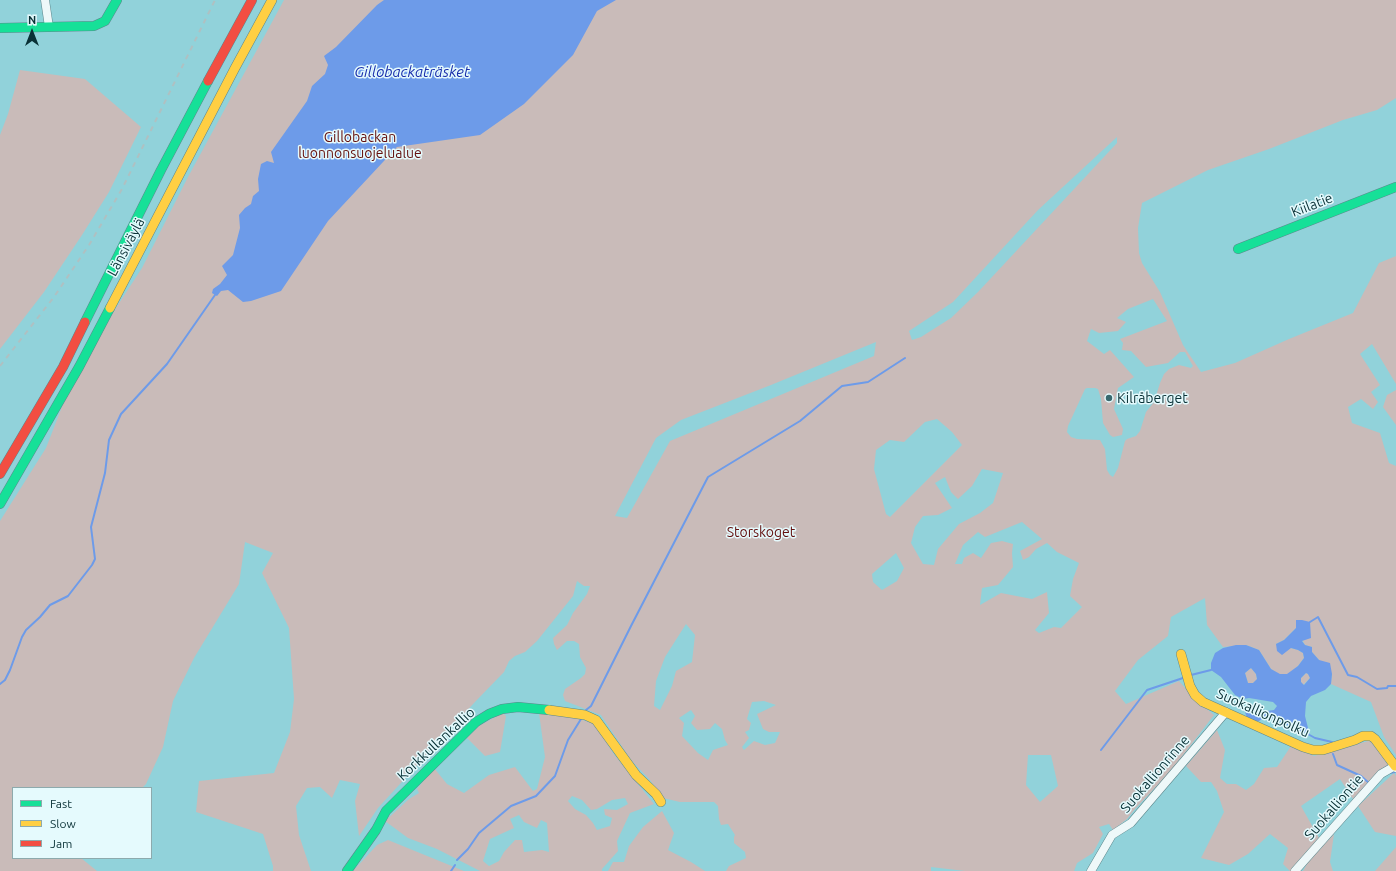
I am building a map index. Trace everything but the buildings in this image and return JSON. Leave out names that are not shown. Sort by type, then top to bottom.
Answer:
[{"type":"main road","points":[[0,28],[84,26],[103,23],[117,0]]},
{"type":"main road","name":"Länsiväylä","points":[[0,474],[63,367],[161,170],[252,0]]},
{"type":"main road","name":"Länsiväylä","points":[[0,504],[79,367],[272,0]]},
{"type":"main road","name":"Kiilatie","points":[[1238,249],[1396,187]]},
{"type":"main road","name":"Suokallionpolku","points":[[1181,654],[1186,675],[1196,695],[1203,702],[1303,747],[1313,750],[1323,750],[1363,736],[1371,736],[1376,739],[1396,767]]},
{"type":"main road","name":"Korkkullankallio","points":[[347,871],[376,830],[386,811],[476,722],[489,714],[502,709],[518,707],[536,708],[585,715],[596,720],[636,776],[656,794],[661,802]]},
{"type":"street","points":[[44,0],[49,26]]},
{"type":"street","name":"Suokallionrinne","points":[[1091,871],[1112,835],[1131,823],[1226,712]]},
{"type":"street","name":"Suokalliontie","points":[[1295,871],[1381,774],[1396,767]]},
{"type":"green space","points":[[284,0],[1396,0],[1396,98],[1377,110],[1343,120],[1269,149],[1208,170],[1142,203],[1138,228],[1139,253],[1142,263],[1160,292],[1183,345],[1201,372],[1235,363],[1353,313],[1379,263],[1396,256],[1396,384],[1372,344],[1360,354],[1380,385],[1371,392],[1378,402],[1373,409],[1361,399],[1348,407],[1352,423],[1380,433],[1389,463],[1396,466],[1396,755],[1384,737],[1371,702],[1331,684],[1332,674],[1312,652],[1312,647],[1305,645],[1296,628],[1284,640],[1276,644],[1298,650],[1303,653],[1304,658],[1298,666],[1287,675],[1280,675],[1271,669],[1259,650],[1246,645],[1223,647],[1207,625],[1205,598],[1171,617],[1168,636],[1138,660],[1115,691],[1126,704],[1179,681],[1195,699],[1214,715],[1170,772],[1127,819],[1113,830],[1109,824],[1099,827],[1103,834],[1093,853],[1077,863],[1074,871],[965,871],[931,867],[931,871],[726,871],[729,866],[746,858],[745,852],[734,843],[735,835],[728,824],[721,825],[718,806],[714,802],[680,802],[663,798],[650,780],[631,760],[601,715],[565,701],[563,695],[565,689],[585,674],[586,668],[580,657],[579,644],[574,641],[567,641],[557,650],[553,638],[567,625],[573,613],[587,594],[590,586],[584,586],[577,581],[573,596],[537,641],[525,652],[515,656],[509,661],[504,672],[378,808],[359,836],[355,801],[360,784],[340,780],[332,798],[320,787],[307,788],[296,806],[299,835],[311,871],[273,871],[273,866],[263,834],[196,812],[199,781],[274,773],[290,732],[294,699],[289,628],[262,573],[273,553],[245,542],[239,584],[194,658],[173,701],[163,747],[146,784],[143,787],[12,787],[12,859],[82,859],[97,871],[0,871],[0,521],[46,448],[65,399],[114,311],[142,268],[188,177]],"holes":[[[1117,137],[1117,143],[978,292],[951,318],[921,337],[912,340],[909,331],[953,302],[1038,210]],[[1153,299],[1167,321],[1120,339],[1123,343],[1122,350],[1131,351],[1146,367],[1168,363],[1180,352],[1185,352],[1193,366],[1191,368],[1179,365],[1169,369],[1164,374],[1154,402],[1146,412],[1140,431],[1136,436],[1125,441],[1118,468],[1113,477],[1107,470],[1105,449],[1100,440],[1077,439],[1071,437],[1067,432],[1068,426],[1085,389],[1095,388],[1098,389],[1101,399],[1103,423],[1110,435],[1113,437],[1122,435],[1123,429],[1114,409],[1118,388],[1134,377],[1110,350],[1104,354],[1087,341],[1091,329],[1099,333],[1118,331],[1126,322],[1117,318],[1128,309]],[[876,342],[874,356],[670,441],[627,518],[615,516],[656,438],[681,420]],[[937,419],[952,432],[962,445],[890,517],[886,514],[874,469],[876,450],[890,440],[904,442],[925,422]],[[982,469],[1003,473],[993,503],[980,513],[959,524],[938,549],[934,565],[923,564],[911,543],[915,527],[923,516],[938,515],[952,508],[935,483],[945,477],[951,492],[958,499],[972,486]],[[1022,522],[1042,539],[1020,551],[1023,560],[1029,557],[1036,549],[1047,543],[1057,552],[1079,563],[1073,579],[1070,596],[1082,607],[1061,628],[1054,627],[1039,633],[1035,630],[1049,613],[1047,592],[1032,599],[1001,593],[980,605],[982,588],[998,585],[1013,567],[1013,544],[1002,541],[991,543],[981,558],[973,553],[964,558],[962,564],[955,564],[963,545],[978,532],[985,537]],[[896,553],[904,568],[897,581],[882,590],[873,582],[872,574]],[[686,624],[695,635],[692,662],[676,671],[672,686],[660,710],[654,706],[656,681],[665,657]],[[764,701],[776,705],[757,714],[763,729],[769,732],[780,732],[775,743],[765,745],[754,741],[744,750],[742,747],[749,738],[745,732],[749,730],[751,723],[747,719],[752,702]],[[691,710],[695,716],[691,723],[697,730],[710,729],[715,723],[722,729],[728,745],[713,750],[708,760],[698,753],[682,736],[684,723],[679,718]],[[1028,755],[1051,755],[1058,786],[1040,802],[1026,785]]]},
{"type":"green space","points":[[20,70],[85,79],[141,127],[109,192],[82,235],[44,292],[0,349],[0,135],[8,114]]},
{"type":"green space","points":[[1396,390],[1396,425],[1383,407],[1387,395]]},
{"type":"green space","points":[[1251,668],[1256,674],[1257,680],[1253,683],[1248,683],[1245,673]]},
{"type":"green space","points":[[1306,673],[1310,678],[1303,685],[1301,678]]},
{"type":"green space","points":[[503,713],[506,716],[500,752],[485,756],[467,738],[479,726]]},
{"type":"green space","points":[[539,713],[570,716],[595,724],[613,753],[654,804],[630,813],[617,841],[618,851],[602,869],[602,871],[480,871],[437,849],[408,838],[385,821],[409,799],[419,793],[417,789],[434,768],[447,784],[464,793],[489,775],[515,767],[533,791],[537,789],[545,757]],"holes":[[[572,796],[582,800],[591,810],[597,809],[612,800],[625,798],[628,804],[617,810],[604,809],[605,815],[612,818],[610,826],[597,830],[586,815],[575,809],[568,801]],[[519,815],[524,822],[537,828],[541,820],[547,823],[549,852],[542,850],[524,852],[522,840],[515,840],[504,852],[499,861],[489,866],[483,861],[490,839],[514,828],[510,819]]]},
{"type":"green space","points":[[1217,730],[1225,750],[1220,778],[1227,784],[1236,784],[1246,790],[1254,784],[1264,768],[1277,767],[1291,746],[1314,756],[1372,740],[1388,765],[1353,799],[1340,779],[1301,806],[1319,838],[1292,871],[1290,871],[1283,864],[1288,848],[1270,834],[1248,854],[1229,865],[1201,858],[1224,812],[1217,791],[1211,782],[1201,782],[1186,766]]},
{"type":"green space","points":[[1394,773],[1396,776],[1396,836],[1375,832],[1358,806]]},
{"type":"green space","points":[[662,811],[674,833],[668,850],[705,871],[608,871],[613,862],[624,862],[629,846],[643,827]]},
{"type":"green space","points":[[1334,834],[1330,862],[1333,871],[1303,871],[1309,860]]},
{"type":"green space","points":[[388,840],[464,871],[353,871],[377,845]]},
{"type":"green space","points":[[1396,847],[1396,871],[1375,871]]},
{"type":"water","name":"Gillobackaträsket","points":[[384,0],[616,0],[597,11],[573,55],[524,104],[480,135],[397,147],[328,221],[281,291],[251,301],[243,302],[228,290],[221,291],[217,296],[215,295],[212,293],[213,289],[220,284],[227,275],[222,266],[233,255],[240,228],[239,215],[251,204],[253,196],[259,191],[258,179],[261,164],[267,161],[274,163],[271,152],[307,101],[312,86],[325,74],[328,65],[324,56],[336,47],[377,5]]},
{"type":"water","points":[[1296,620],[1310,622],[1311,638],[1302,641],[1305,645],[1312,647],[1312,652],[1319,660],[1330,663],[1332,674],[1331,684],[1325,690],[1311,696],[1306,702],[1305,716],[1309,732],[1303,733],[1267,716],[1259,721],[1248,721],[1245,712],[1253,707],[1258,711],[1267,711],[1274,710],[1277,706],[1273,702],[1249,698],[1243,699],[1235,695],[1221,677],[1211,670],[1211,663],[1215,653],[1223,648],[1236,645],[1246,645],[1259,650],[1271,669],[1280,674],[1287,674],[1298,666],[1304,658],[1303,653],[1291,648],[1282,655],[1277,651],[1276,644],[1284,640],[1296,628]],"holes":[[[1251,668],[1256,674],[1257,679],[1253,683],[1248,683],[1245,673]],[[1306,673],[1310,678],[1304,685],[1301,682],[1301,678]]]},
{"type":"waterway","points":[[0,684],[5,680],[10,670],[26,630],[50,605],[68,596],[95,559],[91,527],[105,473],[109,440],[121,414],[167,364],[215,295]]},
{"type":"waterway","points":[[586,710],[591,706],[708,477],[800,421],[842,386],[868,382],[905,358]]},
{"type":"waterway","points":[[1310,622],[1318,617],[1348,675],[1357,677],[1377,689],[1387,688],[1388,686],[1396,686]]},
{"type":"waterway","points":[[1191,675],[1211,670]]},
{"type":"waterway","points":[[1101,750],[1147,690],[1183,678]]},
{"type":"waterway","points":[[457,860],[468,849],[479,833],[511,806],[536,796],[555,776],[568,740],[581,719]]},
{"type":"waterway","points":[[1306,733],[1315,738],[1332,742]]},
{"type":"waterway","points":[[1333,754],[1337,765],[1361,776],[1369,783]]},
{"type":"waterway","points":[[1390,773],[1395,772]]},
{"type":"waterway","points":[[451,871],[455,865]]},
{"type":"railway","points":[[0,366],[54,297],[89,245],[122,189],[215,0]]},
{"type":"traffic: fast","points":[[0,28],[94,26],[105,21],[117,0]]},
{"type":"traffic: fast","points":[[85,322],[161,170],[208,81]]},
{"type":"traffic: fast","points":[[1238,249],[1396,187]]},
{"type":"traffic: fast","points":[[0,504],[79,367],[110,308]]},
{"type":"traffic: fast","points":[[347,871],[376,830],[386,811],[476,722],[489,714],[502,709],[518,707],[549,710]]},
{"type":"traffic: slow","points":[[110,308],[272,0]]},
{"type":"traffic: slow","points":[[1181,654],[1190,686],[1195,695],[1203,702],[1303,747],[1313,750],[1323,750],[1363,736],[1371,736],[1375,739],[1395,766]]},
{"type":"traffic: slow","points":[[549,710],[585,715],[596,720],[636,775],[656,794],[661,802]]},
{"type":"traffic: jam","points":[[208,81],[252,0]]},
{"type":"traffic: jam","points":[[0,474],[63,367],[85,322]]},
{"type":"place","name":"Kilråberget","points":[[1109,398]]},
{"type":"park label","name":"Gillobackan luonnonsuojelualue","points":[[360,146]]},
{"type":"park label","name":"Storskoget","points":[[761,532]]}]
